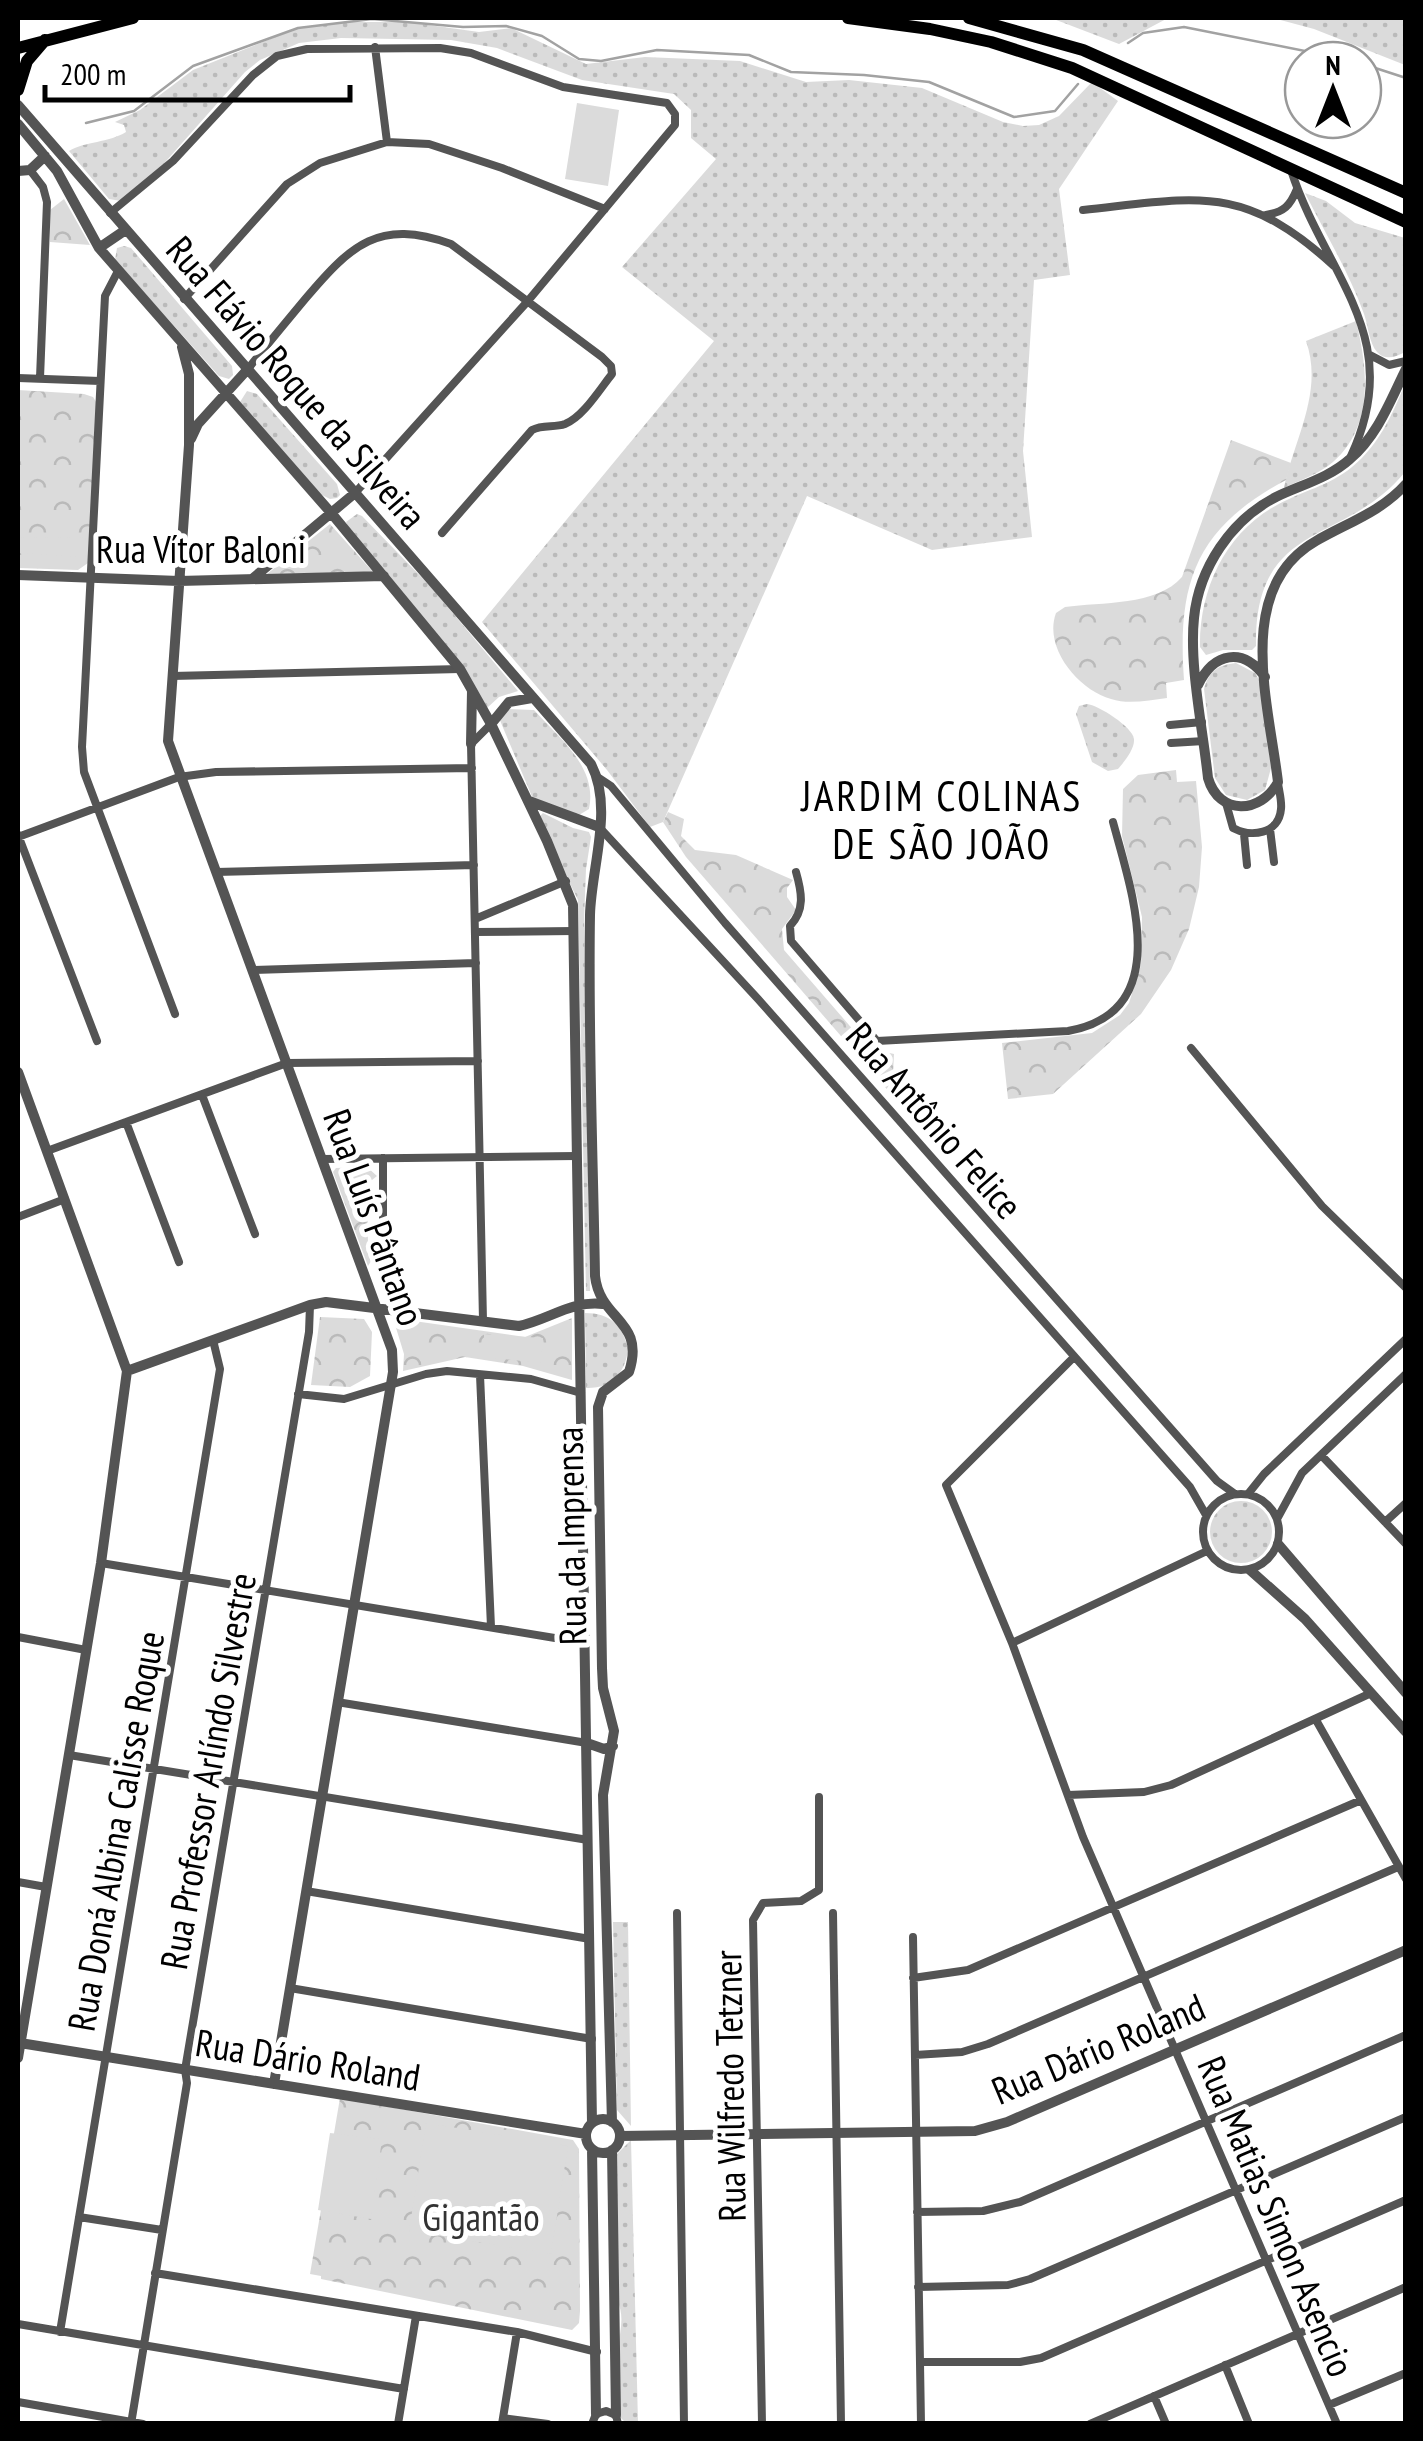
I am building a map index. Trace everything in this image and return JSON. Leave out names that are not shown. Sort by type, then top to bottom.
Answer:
[{"type":"main road","points":[[18,48],[134,18]]},
{"type":"main road","points":[[848,18],[991,42],[1072,68],[1406,222]]},
{"type":"main road","points":[[968,18],[1083,50],[1406,194]]},
{"type":"main road","points":[[18,90],[27,62],[44,40]]},
{"type":"street","points":[[375,48],[387,142]]},
{"type":"street","points":[[110,213],[174,161],[253,74],[277,56],[306,49],[440,48],[471,54],[563,88],[654,99],[667,103],[676,114],[675,125],[527,302],[355,493],[251,580]]},
{"type":"street","name":"Rua Flávio Roque da Silveira","points":[[18,105],[532,698]]},
{"type":"street","name":"Rua Flávio Roque da Silveira","points":[[18,124],[66,186],[100,248],[118,271],[384,576],[460,669],[492,724]]},
{"type":"street","points":[[184,299],[287,184],[320,163],[387,142],[430,144],[605,209]]},
{"type":"street","points":[[18,171],[30,170],[44,156]]},
{"type":"street","points":[[1290,168],[1362,324],[1370,355],[1369,410],[1350,460]]},
{"type":"street","points":[[30,170],[45,194],[40,378]]},
{"type":"street","points":[[45,194],[66,186]]},
{"type":"street","points":[[1266,214],[1288,207],[1297,188]]},
{"type":"street","points":[[1083,210],[1226,201],[1266,214],[1291,229],[1337,269]]},
{"type":"street","points":[[100,248],[124,231]]},
{"type":"street","points":[[188,445],[198,424],[339,260],[362,243],[396,234],[422,234],[451,244],[602,356],[612,374],[569,423],[532,430],[442,534]]},
{"type":"street","points":[[118,271],[104,296],[82,747],[84,772],[175,1014]]},
{"type":"street","name":"Rua Luís Pântano","points":[[181,342],[189,374],[188,445],[168,741],[392,1350],[391,1384],[274,2084]]},
{"type":"street","points":[[1370,355],[1389,366],[1406,360]]},
{"type":"street","points":[[1278,782],[1260,803],[1238,807],[1226,803],[1211,789],[1194,617],[1200,587],[1228,536],[1272,499],[1331,473],[1368,442],[1406,369]]},
{"type":"street","points":[[18,378],[100,381]]},
{"type":"street","points":[[215,407],[241,410]]},
{"type":"street","points":[[1226,803],[1233,828],[1244,834],[1270,829],[1281,809],[1262,632],[1265,604],[1276,579],[1293,558],[1314,542],[1373,512],[1406,484]]},
{"type":"street","name":"Rua Vítor Baloni","points":[[18,575],[179,582],[384,576]]},
{"type":"street","points":[[1198,685],[1213,663],[1225,658],[1246,659],[1266,678]]},
{"type":"street","points":[[172,676],[460,669]]},
{"type":"street","points":[[472,690],[484,1320]]},
{"type":"street","points":[[471,744],[509,702],[532,698],[599,778]]},
{"type":"street","points":[[1170,725],[1202,722]]},
{"type":"street","name":"Rua da Imprensa","points":[[492,724],[566,882],[573,905],[592,2039],[589,2128],[598,2352],[594,2419]]},
{"type":"street","points":[[1171,743],[1204,741]]},
{"type":"street","points":[[97,1041],[18,836],[179,777],[216,772],[472,768]]},
{"type":"street","name":"Rua da Imprensa","points":[[599,778],[599,827],[590,918],[595,1276],[597,1294],[618,1317],[634,1344],[629,1372],[602,1392],[598,1407],[602,1688],[614,1731],[603,1795],[612,2122],[620,2136]]},
{"type":"street","name":"Rua Antônio Felice","points":[[599,778],[611,786],[725,923],[1204,1466],[1235,1494]]},
{"type":"street","points":[[528,801],[599,827]]},
{"type":"street","points":[[796,872],[801,889],[800,915],[790,926],[791,941],[877,1041],[1068,1031],[1103,1021],[1124,1001],[1130,987],[1138,938],[1136,906],[1113,822]]},
{"type":"street","name":"Rua Antônio Felice","points":[[599,827],[758,999],[1190,1487],[1206,1515]]},
{"type":"street","points":[[1270,829],[1274,862]]},
{"type":"street","points":[[1244,834],[1246,865]]},
{"type":"street","points":[[216,872],[474,866]]},
{"type":"street","points":[[475,919],[566,882]]},
{"type":"street","points":[[475,932],[574,931]]},
{"type":"street","points":[[252,970],[476,963]]},
{"type":"street","points":[[1191,1048],[1322,1206],[1406,1288]]},
{"type":"street","points":[[47,1151],[288,1064],[478,1061]]},
{"type":"street","points":[[18,1072],[127,1371],[101,1563],[18,2058]]},
{"type":"street","points":[[202,1094],[255,1234]]},
{"type":"street","points":[[126,1122],[179,1262]]},
{"type":"street","points":[[323,1159],[578,1156]]},
{"type":"street","name":"Rua Luís Pântano","points":[[383,1158],[383,1262]]},
{"type":"street","points":[[18,1217],[65,1199]]},
{"type":"street","points":[[127,1371],[326,1302],[519,1326],[581,1304],[603,1304]]},
{"type":"street","name":"Rua Professor Arlíndo Silvestre","points":[[131,2422],[187,2083],[185,2070],[309,1332],[310,1305]]},
{"type":"street","points":[[1248,1494],[1264,1474],[1406,1339]]},
{"type":"street","name":"Rua Doná Albina Calisse Roque","points":[[60,2332],[220,1369],[213,1340]]},
{"type":"street","name":"Rua Matias Simon Asencio","points":[[1074,1358],[946,1485],[1012,1643],[1096,1866],[1337,2424]]},
{"type":"street","points":[[298,1394],[344,1399],[426,1374],[531,1379],[581,1393],[602,1392]]},
{"type":"street","points":[[1250,1570],[1272,1556],[1278,1544],[1277,1518],[1302,1473],[1406,1374]]},
{"type":"street","points":[[480,1375],[491,1628]]},
{"type":"street","points":[[1321,1455],[1406,1544]]},
{"type":"street","points":[[1277,1518],[1261,1499],[1235,1494],[1213,1505],[1206,1515],[1202,1540],[1207,1551],[1225,1568],[1250,1570],[1305,1618],[1406,1732]]},
{"type":"street","points":[[1385,1522],[1406,1503]]},
{"type":"street","points":[[1278,1544],[1406,1693]]},
{"type":"street","points":[[1012,1643],[1207,1551]]},
{"type":"street","points":[[101,1563],[585,1644]]},
{"type":"street","points":[[18,1638],[86,1650]]},
{"type":"street","points":[[1068,1795],[1144,1792],[1171,1785],[1370,1694]]},
{"type":"street","points":[[338,1702],[604,1749],[613,1746]]},
{"type":"street","points":[[1316,1720],[1406,1879]]},
{"type":"street","points":[[68,1754],[588,1840]]},
{"type":"street","name":"Rua Wilfredo Tetzner","points":[[762,2424],[753,1920],[763,1904],[801,1901],[819,1890],[820,1797]]},
{"type":"street","points":[[913,1978],[968,1970],[1359,1801]]},
{"type":"street","points":[[915,2055],[962,2052],[988,2044],[1398,1866]]},
{"type":"street","points":[[18,1882],[46,1888]]},
{"type":"street","points":[[306,1892],[590,1939]]},
{"type":"street","points":[[677,1913],[684,2424]]},
{"type":"street","points":[[833,1913],[841,2424]]},
{"type":"street","points":[[912,1938],[921,2424]]},
{"type":"street","name":"Rua Dário Roland","points":[[620,2136],[975,2131],[1007,2122],[1406,1950]]},
{"type":"street","points":[[290,1988],[592,2039]]},
{"type":"street","points":[[917,2212],[1001,2208],[1406,2035]]},
{"type":"street","name":"Rua Dário Roland","points":[[20,2043],[274,2084],[589,2128]]},
{"type":"street","points":[[918,2287],[1008,2285],[1030,2279],[1406,2117]]},
{"type":"street","points":[[589,2128],[598,2120],[612,2122]]},
{"type":"street","points":[[592,2149],[606,2153],[620,2136]]},
{"type":"street","name":"Rua da Imprensa","points":[[612,2150],[617,2419]]},
{"type":"street","points":[[920,2362],[1020,2362],[1041,2358],[1406,2200]]},
{"type":"street","points":[[79,2217],[162,2230]]},
{"type":"street","points":[[155,2273],[517,2332],[598,2352]]},
{"type":"street","points":[[1090,2424],[1406,2286]]},
{"type":"street","points":[[398,2424],[416,2316]]},
{"type":"street","points":[[18,2324],[404,2389]]},
{"type":"street","points":[[517,2332],[502,2421],[548,2424]]},
{"type":"street","points":[[1225,2365],[1250,2424]]},
{"type":"street","points":[[1329,2406],[1406,2372]]},
{"type":"street","points":[[1154,2396],[1166,2424]]},
{"type":"street","points":[[18,2402],[143,2424]]},
{"type":"street","name":"Rua da Imprensa","points":[[594,2419],[606,2411],[617,2419]]},
{"type":"green space","points":[[1051,18],[1168,18],[1119,44]]},
{"type":"green space","points":[[1273,18],[1405,18],[1405,65],[1383,56],[1383,40],[1342,40]]},
{"type":"green space","points":[[347,22],[407,22],[479,32],[511,28],[586,64],[645,57],[740,61],[806,82],[849,80],[922,88],[1003,122],[1023,126],[1039,125],[1059,116],[1092,82],[1118,101],[1059,189],[1070,275],[1034,280],[1023,451],[1032,537],[932,550],[807,496],[663,822],[650,827],[482,622],[714,341],[622,267],[716,159],[691,138],[691,110],[674,94],[582,80],[497,48],[451,40],[341,38],[299,43],[260,60],[152,177],[121,201],[109,199],[69,151],[126,132],[124,125],[115,122],[140,110],[193,70],[298,28]]},
{"type":"green space","points":[[577,103],[619,110],[608,186],[565,179]]},
{"type":"green space","points":[[1305,193],[1326,201],[1355,223],[1405,238],[1405,352],[1387,357],[1374,348],[1351,283]]},
{"type":"green space","points":[[64,199],[90,245],[50,242],[50,210]]},
{"type":"green space","points":[[117,248],[131,248],[232,366],[229,379],[219,376],[115,260]]},
{"type":"green space","points":[[1356,321],[1365,377],[1356,432],[1333,462],[1284,488],[1310,397],[1311,360],[1306,341]]},
{"type":"green space","points":[[1405,384],[1405,472],[1381,496],[1286,555],[1270,576],[1259,605],[1256,646],[1252,650],[1223,650],[1206,655],[1200,647],[1204,605],[1210,584],[1230,547],[1259,517],[1352,467],[1384,429]]},
{"type":"green space","points":[[18,390],[84,394],[93,397],[98,405],[88,563],[78,570],[18,568]]},
{"type":"green space","points":[[247,391],[257,394],[337,484],[337,498],[316,492],[240,402]]},
{"type":"green space","points":[[1231,440],[1291,463],[1286,480],[1231,518],[1199,561],[1184,614],[1184,680],[1166,683],[1167,698],[1125,702],[1099,694],[1076,677],[1059,653],[1053,626],[1056,613],[1065,607],[1143,598],[1182,577]]},
{"type":"green space","points":[[357,514],[431,587],[518,691],[499,697],[487,708],[464,668],[351,532],[346,522]]},
{"type":"green space","points":[[330,524],[373,572],[267,574]]},
{"type":"green space","points":[[18,537],[86,538],[85,557],[18,553]]},
{"type":"green space","points":[[1236,663],[1255,673],[1261,683],[1271,768],[1265,790],[1247,800],[1226,795],[1215,778],[1204,689],[1215,670]]},
{"type":"green space","points":[[1087,704],[1114,717],[1132,734],[1133,747],[1118,769],[1108,771],[1092,762],[1076,714],[1079,706]]},
{"type":"green space","points":[[508,709],[534,710],[574,754],[588,780],[589,809],[579,815],[533,799],[499,718]]},
{"type":"green space","points":[[1176,770],[1177,782],[1196,781],[1202,847],[1199,887],[1189,929],[1171,970],[1141,1014],[1053,1094],[1008,1099],[1002,1043],[1092,1033],[1120,1015],[1129,1003],[1141,965],[1142,917],[1122,836],[1123,789],[1138,775]]},
{"type":"green space","points":[[668,812],[684,819],[681,836],[695,850],[736,855],[793,880],[787,897],[796,910],[782,929],[784,950],[862,1040],[872,1049],[894,1054],[893,1073],[921,1108],[905,1110],[686,857],[663,822]]},
{"type":"green space","points":[[543,813],[589,832],[591,837],[584,921],[590,1291],[586,1291],[578,900],[538,818]]},
{"type":"green space","points":[[367,1167],[377,1176],[367,1184],[368,1245],[378,1250],[368,1266],[333,1172],[336,1168]]},
{"type":"green space","points":[[585,1313],[614,1322],[628,1348],[616,1378],[595,1388],[586,1388]]},
{"type":"green space","points":[[320,1317],[364,1319],[372,1332],[370,1376],[350,1387],[311,1385]]},
{"type":"green space","points":[[393,1318],[525,1337],[572,1318],[572,1380],[523,1366],[465,1357],[403,1371],[404,1354]]},
{"type":"green space","points":[[484,1334],[543,1338],[541,1363],[484,1357]]},
{"type":"green space","points":[[1241,1501],[1263,1510],[1272,1532],[1263,1554],[1241,1563],[1219,1554],[1210,1532],[1219,1510]]},
{"type":"green space","points":[[613,1922],[628,1922],[631,2126],[617,2110]]},
{"type":"green space","name":"Gigantão","points":[[340,2098],[573,2140],[579,2149],[579,2323],[572,2330],[310,2274]]},
{"type":"green space","points":[[426,2123],[568,2146],[551,2254],[409,2231]]},
{"type":"green space","points":[[330,2133],[382,2139],[371,2219],[318,2210]]},
{"type":"green space","points":[[631,2140],[638,2423],[626,2423],[620,2417],[617,2370],[621,2318],[617,2300],[616,2155]]},
{"type":"waterway","points":[[86,123],[134,111],[193,66],[298,28],[372,19],[463,27],[506,26],[542,36],[579,59],[601,61],[657,50],[749,55],[791,72],[929,82],[1014,117],[1055,111],[1078,84]]},
{"type":"waterway","points":[[1128,43],[1143,33],[1184,27],[1283,47]]},
{"type":"waterway","points":[[1383,71],[1406,78]]},
{"type":"district","name":"JARDIM COLINAS DE SÃO JOÃO","points":[[942,819]]}]
